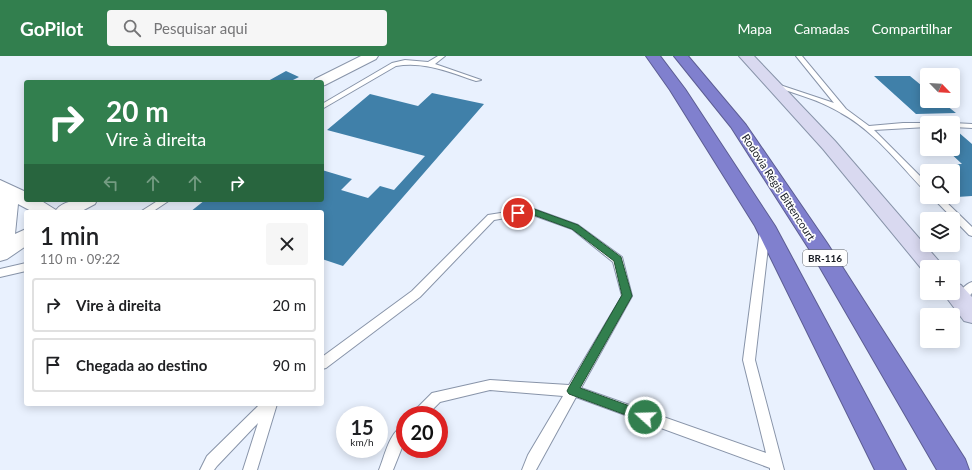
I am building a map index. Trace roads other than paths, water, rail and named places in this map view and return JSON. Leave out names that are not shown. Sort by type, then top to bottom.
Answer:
[{"type":"highway","name":"BR-116","points":[[654,56],[765,226],[891,470]]},
{"type":"highway","name":"Rodovia Régis Bittencourt","points":[[681,56],[747,138],[819,248],[954,470]]},
{"type":"main road","points":[[746,56],[775,85],[829,145],[927,260]]},
{"type":"street","points":[[324,80],[371,56]]},
{"type":"street","points":[[2,252],[5,189],[24,199]]},
{"type":"street","points":[[29,202],[44,210]]},
{"type":"street","points":[[69,210],[84,202]]},
{"type":"street","points":[[2,252],[24,237]]},
{"type":"lane","points":[[430,64],[442,56]]},
{"type":"lane","points":[[799,56],[844,111]]},
{"type":"lane","points":[[324,106],[394,64],[405,62],[430,64],[478,80]]},
{"type":"lane","points":[[775,85],[819,100],[844,111],[867,128],[920,181]]},
{"type":"lane","points":[[867,128],[920,125]]},
{"type":"lane","points":[[960,125],[972,126]]},
{"type":"lane","points":[[148,210],[162,202]]},
{"type":"lane","points":[[943,204],[972,233]]},
{"type":"lane","points":[[324,363],[416,294],[491,217],[531,211],[575,227],[618,260],[627,296],[533,460],[529,470]]},
{"type":"lane","points":[[765,226],[749,360],[776,467]]},
{"type":"lane","points":[[0,273],[24,268]]},
{"type":"lane","points":[[428,406],[436,397],[490,385],[573,391],[776,467]]},
{"type":"lane","points":[[208,470],[212,461],[268,406]]},
{"type":"lane","points":[[250,470],[269,406]]},
{"type":"lane","points":[[386,470],[396,445]]}]
